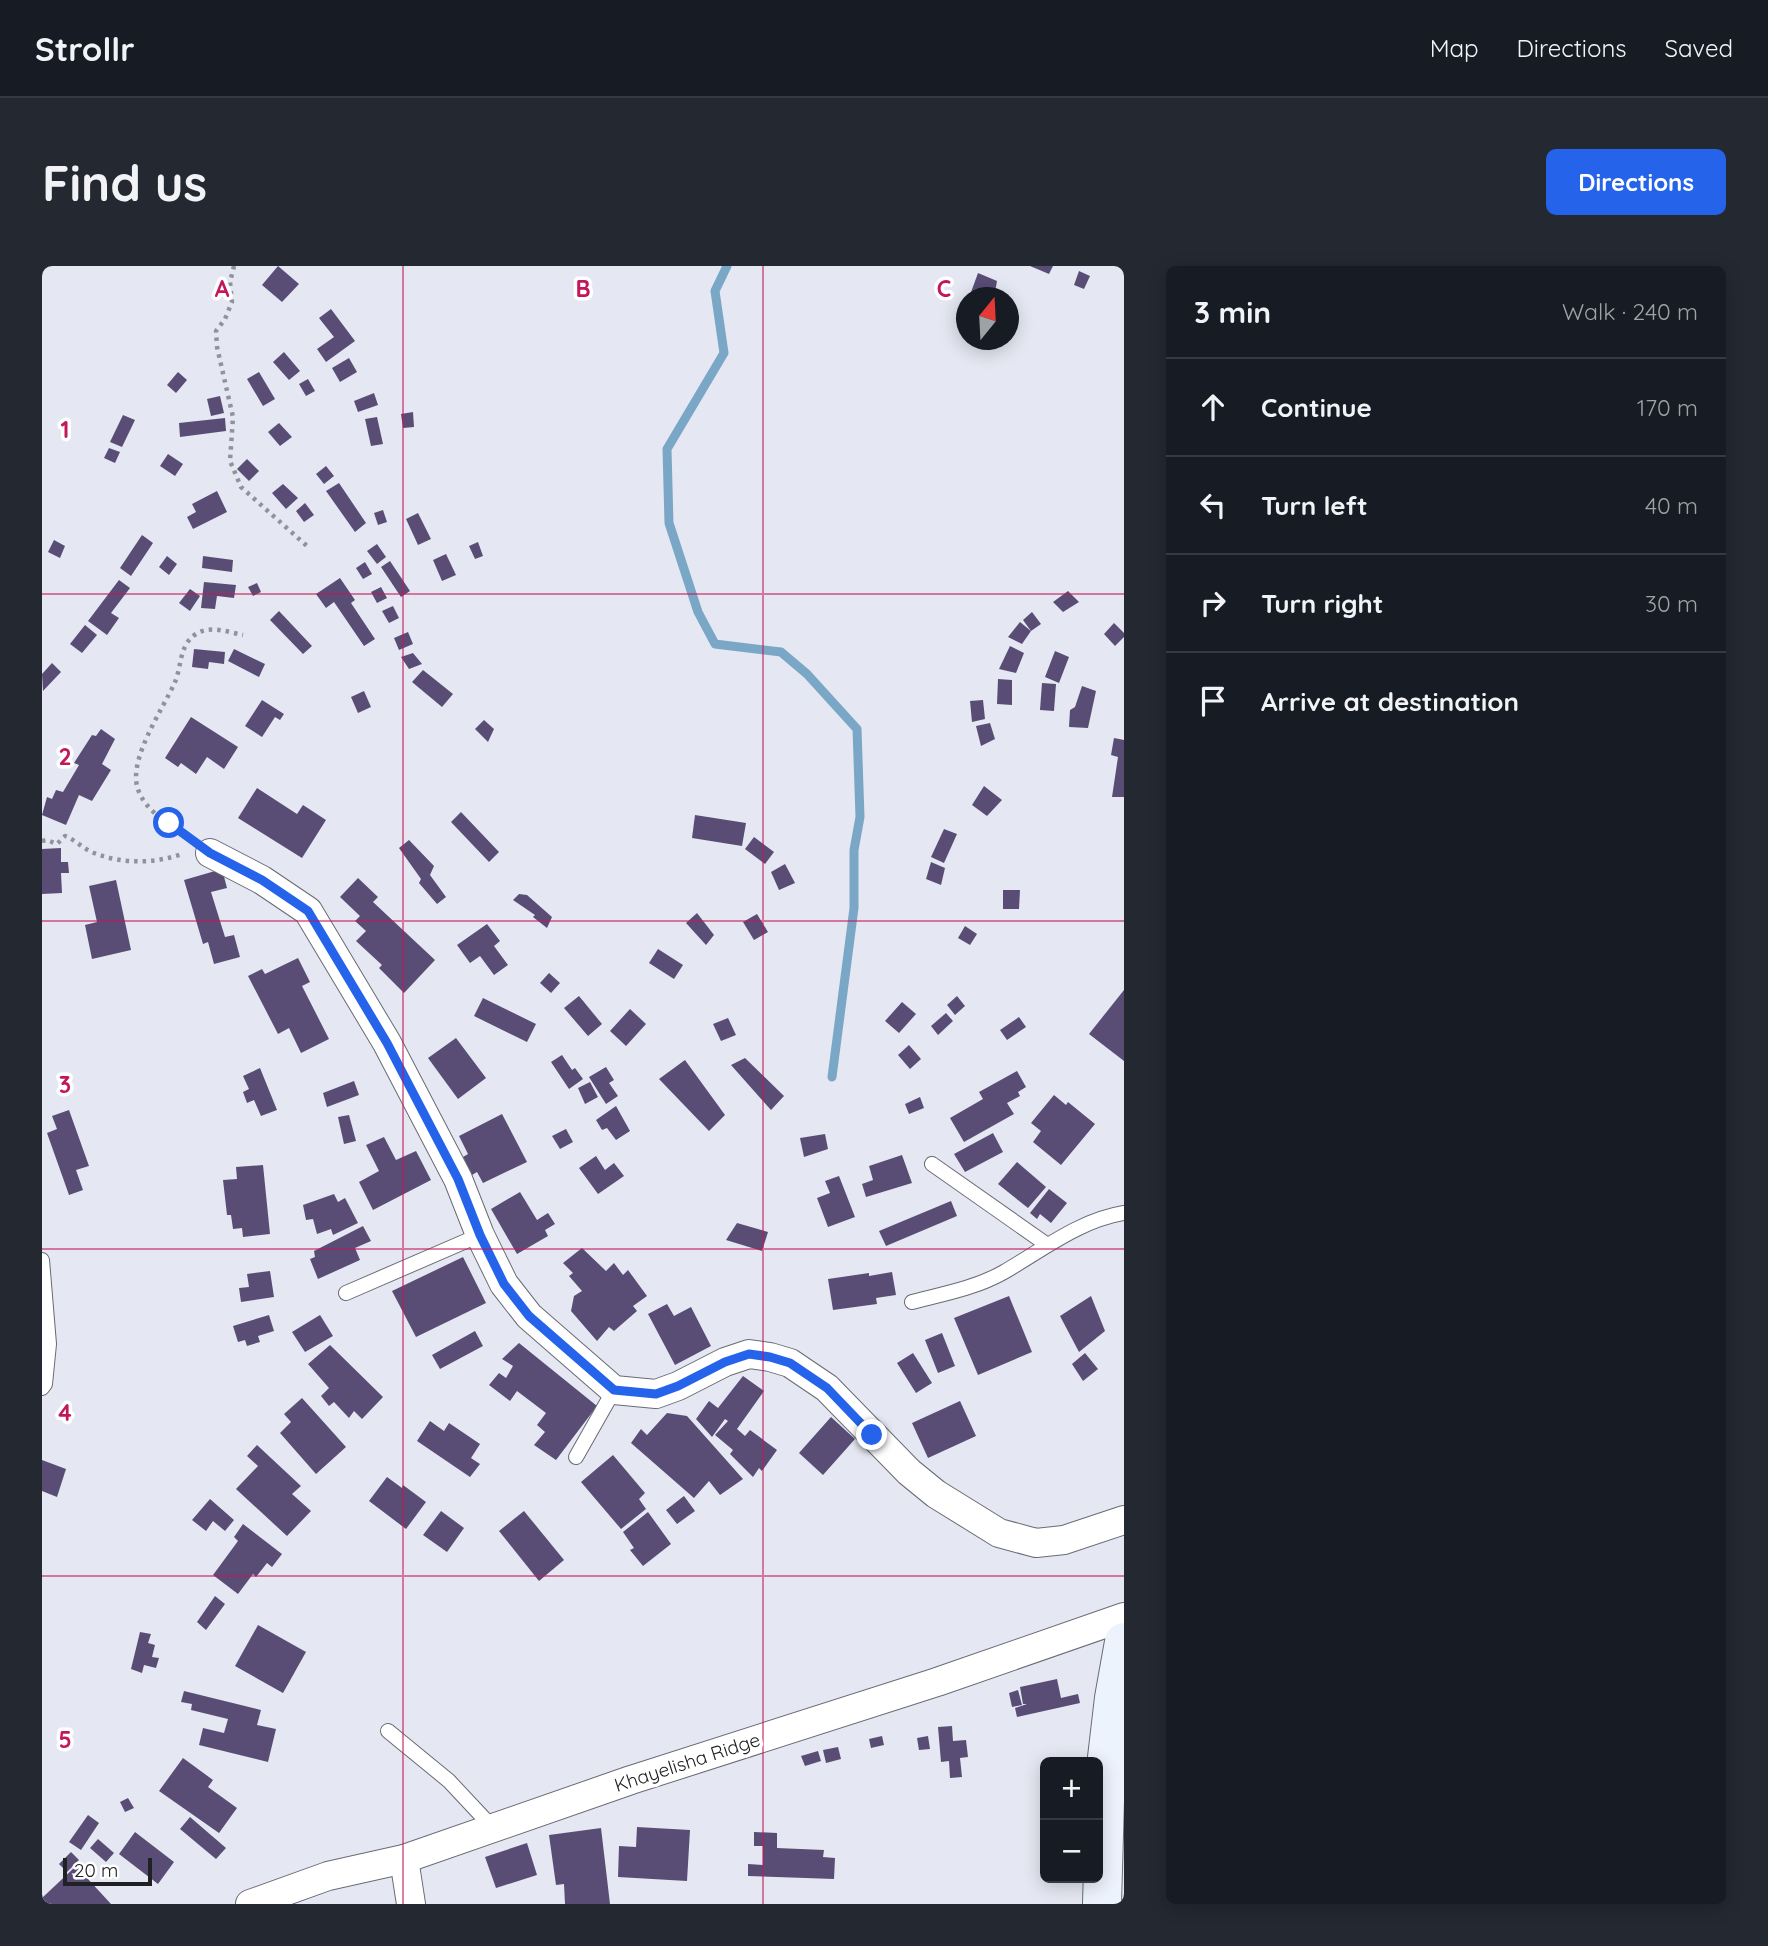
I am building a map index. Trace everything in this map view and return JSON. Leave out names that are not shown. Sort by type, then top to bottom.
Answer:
[{"type":"street","points":[[210,853],[262,880],[308,911],[387,1043],[458,1179],[480,1235],[504,1284],[529,1316],[614,1390],[656,1394],[725,1362],[749,1354],[770,1357],[790,1363],[827,1388],[909,1472],[936,1494],[999,1533],[1035,1543],[1065,1540],[1124,1520]]},
{"type":"street","name":"Khayelisha Ridge","points":[[250,1904],[328,1876],[404,1859],[631,1780],[937,1682],[1124,1617]]},
{"type":"street","points":[[1102,1904],[1106,1766],[1124,1642]]},
{"type":"street","points":[[404,1859],[411,1904]]},
{"type":"lane","points":[[932,1164],[1046,1244]]},
{"type":"lane","points":[[912,1302],[966,1288],[1002,1273],[1046,1244],[1108,1215],[1124,1213]]},
{"type":"lane","points":[[346,1293],[480,1235]]},
{"type":"lane","points":[[42,1260],[49,1344],[45,1384],[42,1388]]},
{"type":"lane","points":[[576,1457],[614,1390]]},
{"type":"lane","points":[[388,1731],[449,1781],[493,1828]]},
{"type":"path","points":[[234,266],[230,282],[232,302],[216,331],[217,347],[233,417],[230,461],[240,487],[307,546]]},
{"type":"path","points":[[210,853],[149,808],[137,787],[137,769],[148,734],[175,681],[187,641],[208,629],[243,635]]},
{"type":"path","points":[[42,841],[57,844],[65,836],[92,853],[134,862],[154,862],[189,851],[210,853]]},
{"type":"building","points":[[278,266],[299,284],[282,302],[262,285]]},
{"type":"building","points":[[1030,266],[1053,266],[1049,274]]},
{"type":"building","points":[[1079,271],[1090,276],[1084,289],[1074,285]]},
{"type":"building","points":[[978,273],[997,281],[996,287],[973,287]]},
{"type":"building","points":[[331,309],[355,341],[326,362],[317,349],[334,337],[319,318]]},
{"type":"building","points":[[284,352],[300,371],[289,380],[273,362]]},
{"type":"building","points":[[349,358],[357,372],[340,382],[332,368]]},
{"type":"building","points":[[178,372],[187,380],[176,393],[167,385]]},
{"type":"building","points":[[259,372],[275,399],[263,406],[247,379]]},
{"type":"building","points":[[308,379],[315,391],[306,396],[299,384]]},
{"type":"building","points":[[374,393],[378,405],[358,412],[354,401]]},
{"type":"building","points":[[220,396],[224,413],[211,416],[207,399]]},
{"type":"building","points":[[413,412],[414,427],[403,428],[401,414]]},
{"type":"building","points":[[123,415],[135,420],[122,447],[110,442]]},
{"type":"building","points":[[377,417],[383,444],[371,446],[365,419]]},
{"type":"building","points":[[225,418],[226,431],[180,437],[179,423]]},
{"type":"building","points":[[279,423],[292,437],[280,446],[268,432]]},
{"type":"building","points":[[109,448],[120,452],[115,463],[104,458]]},
{"type":"building","points":[[168,454],[183,464],[175,476],[160,466]]},
{"type":"building","points":[[247,459],[259,471],[249,481],[237,469]]},
{"type":"building","points":[[326,466],[334,476],[324,484],[316,474]]},
{"type":"building","points":[[339,483],[366,523],[355,532],[326,491]]},
{"type":"building","points":[[283,484],[298,498],[286,509],[272,493]]},
{"type":"building","points":[[217,491],[227,512],[193,529],[187,517],[196,512],[192,504]]},
{"type":"building","points":[[305,503],[314,515],[304,522],[296,511]]},
{"type":"building","points":[[383,510],[387,522],[378,525],[374,513]]},
{"type":"building","points":[[418,513],[431,539],[418,545],[406,519]]},
{"type":"building","points":[[142,535],[153,543],[131,576],[120,568]]},
{"type":"building","points":[[54,540],[65,546],[60,558],[48,552]]},
{"type":"building","points":[[478,542],[483,556],[475,559],[469,546]]},
{"type":"building","points":[[377,544],[386,557],[377,564],[367,551]]},
{"type":"building","points":[[446,554],[456,575],[442,581],[433,560]]},
{"type":"building","points":[[167,556],[177,564],[169,575],[159,567]]},
{"type":"building","points":[[203,556],[233,560],[232,572],[202,568]]},
{"type":"building","points":[[390,561],[410,591],[401,597],[381,567]]},
{"type":"building","points":[[365,562],[372,574],[363,579],[356,568]]},
{"type":"building","points":[[340,578],[355,600],[351,603],[375,639],[364,646],[334,602],[326,608],[316,594]]},
{"type":"building","points":[[119,580],[130,588],[111,613],[119,618],[107,635],[88,621]]},
{"type":"building","points":[[204,582],[236,585],[234,598],[217,596],[215,609],[201,608]]},
{"type":"building","points":[[257,583],[261,592],[253,596],[248,587]]},
{"type":"building","points":[[381,587],[387,598],[377,603],[371,592]]},
{"type":"building","points":[[190,589],[200,596],[190,611],[179,603]]},
{"type":"building","points":[[1068,591],[1079,602],[1063,612],[1053,602]]},
{"type":"building","points":[[393,606],[399,618],[389,623],[382,611]]},
{"type":"building","points":[[279,611],[312,646],[303,654],[270,620]]},
{"type":"building","points":[[1032,612],[1041,624],[1031,631],[1023,620]]},
{"type":"building","points":[[1020,622],[1031,631],[1022,644],[1008,637]]},
{"type":"building","points":[[1114,623],[1124,633],[1124,637],[1115,646],[1104,634]]},
{"type":"building","points":[[85,625],[97,635],[82,653],[70,644]]},
{"type":"building","points":[[408,632],[413,644],[399,650],[394,638]]},
{"type":"building","points":[[1010,646],[1024,653],[1016,673],[999,669]]},
{"type":"building","points":[[194,649],[225,652],[224,664],[209,662],[208,669],[192,667]]},
{"type":"building","points":[[234,649],[265,664],[259,677],[228,661]]},
{"type":"building","points":[[1055,651],[1069,657],[1059,683],[1045,677]]},
{"type":"building","points":[[413,653],[422,664],[409,669],[401,657]]},
{"type":"building","points":[[52,663],[61,672],[43,691],[42,674]]},
{"type":"building","points":[[423,670],[453,694],[442,707],[412,682]]},
{"type":"building","points":[[998,679],[1012,680],[1012,705],[997,704]]},
{"type":"building","points":[[1042,683],[1056,684],[1054,711],[1040,710]]},
{"type":"building","points":[[1082,686],[1096,691],[1088,728],[1069,727],[1070,710],[1075,707]]},
{"type":"building","points":[[364,691],[371,707],[358,713],[351,697]]},
{"type":"building","points":[[262,700],[284,714],[280,720],[275,717],[262,737],[245,726]]},
{"type":"building","points":[[983,700],[985,719],[972,722],[970,701]]},
{"type":"building","points":[[191,717],[238,747],[224,769],[207,757],[196,774],[181,763],[178,767],[165,758]]},
{"type":"building","points":[[484,720],[494,729],[488,742],[475,729]]},
{"type":"building","points":[[990,723],[995,739],[981,746],[976,726]]},
{"type":"building","points":[[101,729],[115,739],[102,764],[111,770],[92,801],[79,795],[66,825],[42,815],[47,797],[52,799],[56,790],[63,792],[79,765],[74,763],[92,735],[96,736]]},
{"type":"building","points":[[1114,738],[1124,740],[1124,797],[1112,797],[1118,757],[1111,755]]},
{"type":"building","points":[[984,786],[1002,800],[987,816],[972,805]]},
{"type":"building","points":[[257,788],[297,814],[303,805],[326,820],[302,858],[238,818]]},
{"type":"building","points":[[461,812],[499,852],[489,862],[451,822]]},
{"type":"building","points":[[695,815],[746,823],[742,846],[692,838]]},
{"type":"building","points":[[944,829],[957,834],[944,863],[931,857]]},
{"type":"building","points":[[754,837],[774,852],[765,864],[745,849]]},
{"type":"building","points":[[409,840],[434,866],[430,875],[446,897],[437,904],[419,883],[421,879],[399,848]]},
{"type":"building","points":[[61,848],[61,862],[68,862],[69,873],[61,873],[62,893],[42,894],[42,849]]},
{"type":"building","points":[[931,862],[945,868],[941,885],[926,879]]},
{"type":"building","points":[[785,864],[795,883],[779,890],[771,872]]},
{"type":"building","points":[[222,869],[227,888],[211,892],[225,937],[234,935],[240,957],[214,964],[208,942],[203,944],[184,880]]},
{"type":"building","points":[[358,878],[378,897],[373,902],[435,960],[404,993],[379,968],[382,965],[356,941],[366,931],[355,921],[360,916],[340,897]]},
{"type":"building","points":[[116,880],[131,950],[92,959],[85,925],[97,922],[89,886]]},
{"type":"building","points":[[1003,890],[1020,890],[1019,909],[1003,909]]},
{"type":"building","points":[[519,894],[527,895],[552,917],[547,928],[533,917],[535,915],[513,900]]},
{"type":"building","points":[[697,913],[714,935],[706,945],[686,923]]},
{"type":"building","points":[[757,914],[768,932],[754,940],[743,922]]},
{"type":"building","points":[[487,924],[500,941],[494,946],[508,965],[494,975],[480,956],[470,963],[457,945]]},
{"type":"building","points":[[965,926],[977,934],[970,945],[958,938]]},
{"type":"building","points":[[658,949],[683,965],[674,979],[649,963]]},
{"type":"building","points":[[298,958],[310,982],[302,986],[329,1039],[301,1053],[289,1028],[278,1034],[248,976],[262,969],[265,974]]},
{"type":"building","points":[[549,973],[560,983],[551,993],[540,983]]},
{"type":"building","points":[[1124,990],[1124,1061],[1089,1034]]},
{"type":"building","points":[[579,996],[602,1024],[588,1036],[564,1008]]},
{"type":"building","points":[[957,996],[965,1006],[955,1015],[947,1005]]},
{"type":"building","points":[[483,998],[536,1024],[527,1042],[474,1016]]},
{"type":"building","points":[[902,1002],[916,1014],[899,1033],[885,1021]]},
{"type":"building","points":[[630,1009],[646,1024],[626,1046],[610,1031]]},
{"type":"building","points":[[946,1013],[953,1021],[938,1035],[931,1026]]},
{"type":"building","points":[[1019,1017],[1026,1027],[1007,1040],[1000,1030]]},
{"type":"building","points":[[728,1018],[736,1035],[721,1041],[713,1024]]},
{"type":"building","points":[[456,1038],[486,1078],[458,1099],[428,1058]]},
{"type":"building","points":[[909,1045],[921,1059],[910,1069],[898,1055]]},
{"type":"building","points":[[562,1055],[572,1070],[575,1068],[583,1079],[569,1089],[551,1062]]},
{"type":"building","points":[[745,1058],[784,1096],[771,1110],[731,1065]]},
{"type":"building","points":[[685,1060],[725,1115],[709,1131],[659,1079]]},
{"type":"building","points":[[606,1067],[614,1080],[609,1083],[618,1096],[606,1104],[589,1077]]},
{"type":"building","points":[[260,1068],[277,1110],[261,1116],[254,1100],[247,1103],[243,1092],[249,1089],[243,1076]]},
{"type":"building","points":[[1017,1071],[1026,1087],[1018,1092],[1020,1096],[1007,1103],[1014,1114],[964,1142],[950,1118],[983,1099],[979,1092]]},
{"type":"building","points":[[354,1081],[359,1095],[327,1107],[323,1093]]},
{"type":"building","points":[[590,1082],[598,1097],[585,1104],[578,1088]]},
{"type":"building","points":[[1054,1095],[1066,1105],[1068,1102],[1095,1124],[1061,1165],[1033,1142],[1041,1131],[1031,1123]]},
{"type":"building","points":[[920,1097],[924,1108],[909,1114],[905,1104]]},
{"type":"building","points":[[616,1106],[630,1131],[616,1140],[607,1128],[602,1130],[596,1120]]},
{"type":"building","points":[[69,1110],[89,1166],[76,1170],[83,1190],[69,1195],[47,1133],[57,1129],[52,1116]]},
{"type":"building","points":[[502,1114],[527,1162],[483,1183],[477,1172],[472,1175],[463,1157],[468,1154],[459,1136]]},
{"type":"building","points":[[349,1115],[356,1141],[344,1144],[338,1117]]},
{"type":"building","points":[[566,1129],[573,1142],[560,1149],[552,1136]]},
{"type":"building","points":[[993,1133],[1003,1152],[965,1172],[954,1154]]},
{"type":"building","points":[[825,1134],[828,1149],[804,1157],[800,1138]]},
{"type":"building","points":[[384,1137],[396,1160],[416,1151],[431,1180],[373,1210],[359,1182],[379,1171],[366,1145]]},
{"type":"building","points":[[902,1155],[912,1183],[866,1197],[862,1184],[873,1180],[869,1166]]},
{"type":"building","points":[[596,1156],[605,1170],[614,1163],[624,1176],[598,1194],[579,1168]]},
{"type":"building","points":[[1017,1162],[1046,1187],[1028,1208],[998,1184]]},
{"type":"building","points":[[263,1165],[270,1234],[243,1237],[242,1228],[233,1229],[231,1215],[227,1215],[223,1180],[237,1179],[236,1167]]},
{"type":"building","points":[[839,1176],[855,1217],[828,1227],[817,1198],[830,1193],[825,1181]]},
{"type":"building","points":[[1049,1189],[1067,1203],[1051,1223],[1040,1214],[1037,1219],[1030,1213]]},
{"type":"building","points":[[520,1192],[537,1220],[548,1213],[555,1224],[545,1230],[548,1236],[517,1254],[491,1209]]},
{"type":"building","points":[[334,1194],[338,1202],[345,1198],[358,1223],[333,1235],[331,1229],[317,1234],[313,1219],[306,1220],[303,1205]]},
{"type":"building","points":[[951,1201],[957,1216],[886,1246],[879,1231]]},
{"type":"building","points":[[737,1223],[768,1232],[762,1251],[726,1240]]},
{"type":"building","points":[[363,1226],[371,1241],[355,1248],[360,1260],[318,1279],[310,1259],[315,1257],[314,1251]]},
{"type":"building","points":[[582,1248],[606,1271],[614,1263],[623,1275],[628,1270],[647,1296],[633,1306],[637,1311],[614,1331],[609,1327],[597,1341],[571,1311],[574,1296],[582,1291],[569,1276],[573,1273],[563,1263]]},
{"type":"building","points":[[463,1257],[486,1303],[416,1337],[392,1291]]},
{"type":"building","points":[[270,1271],[274,1297],[241,1302],[239,1288],[249,1287],[247,1274]]},
{"type":"building","points":[[892,1272],[896,1295],[876,1298],[877,1304],[833,1310],[828,1279]]},
{"type":"building","points":[[1009,1296],[1032,1352],[978,1375],[954,1318]]},
{"type":"building","points":[[1091,1296],[1105,1331],[1079,1352],[1060,1316]]},
{"type":"building","points":[[667,1304],[674,1316],[691,1307],[711,1346],[675,1365],[648,1314]]},
{"type":"building","points":[[269,1315],[274,1331],[258,1336],[260,1342],[247,1346],[245,1340],[238,1342],[233,1326]]},
{"type":"building","points":[[320,1315],[333,1336],[305,1352],[292,1332]]},
{"type":"building","points":[[475,1331],[483,1346],[440,1369],[432,1355]]},
{"type":"building","points":[[942,1333],[955,1366],[938,1373],[925,1340]]},
{"type":"building","points":[[519,1343],[597,1406],[556,1460],[534,1445],[545,1432],[537,1425],[546,1413],[517,1391],[510,1401],[489,1385],[499,1373],[506,1378],[513,1366],[502,1359]]},
{"type":"building","points":[[330,1345],[383,1397],[362,1419],[354,1411],[349,1418],[334,1402],[329,1406],[321,1396],[329,1388],[308,1364]]},
{"type":"building","points":[[913,1353],[932,1383],[916,1393],[897,1363]]},
{"type":"building","points":[[1085,1353],[1098,1369],[1083,1381],[1072,1364]]},
{"type":"building","points":[[743,1376],[764,1391],[737,1429],[745,1436],[750,1430],[777,1450],[762,1471],[759,1468],[753,1477],[730,1454],[733,1450],[715,1435],[728,1421],[725,1419],[712,1437],[696,1419],[709,1401],[718,1408]]},
{"type":"building","points":[[302,1398],[346,1447],[316,1474],[280,1433],[291,1422],[284,1414]]},
{"type":"building","points":[[960,1401],[976,1436],[928,1458],[912,1423]]},
{"type":"building","points":[[667,1413],[687,1416],[743,1479],[720,1495],[709,1481],[694,1498],[631,1443],[641,1429],[647,1435]]},
{"type":"building","points":[[831,1417],[855,1439],[823,1475],[799,1453]]},
{"type":"building","points":[[430,1421],[444,1431],[449,1423],[480,1444],[471,1458],[480,1464],[470,1477],[417,1441]]},
{"type":"building","points":[[257,1445],[301,1486],[292,1494],[311,1511],[287,1536],[236,1489],[258,1466],[247,1456]]},
{"type":"building","points":[[613,1455],[645,1493],[639,1499],[646,1509],[621,1529],[581,1482]]},
{"type":"building","points":[[42,1460],[66,1469],[57,1497],[42,1491]]},
{"type":"building","points":[[387,1477],[426,1502],[406,1529],[369,1501]]},
{"type":"building","points":[[684,1496],[695,1511],[677,1524],[666,1510]]},
{"type":"building","points":[[210,1499],[234,1520],[225,1531],[213,1521],[206,1531],[192,1520]]},
{"type":"building","points":[[441,1511],[464,1528],[447,1552],[423,1535]]},
{"type":"building","points":[[524,1511],[564,1560],[539,1581],[499,1531]]},
{"type":"building","points":[[648,1512],[671,1544],[643,1566],[630,1550],[634,1548],[623,1532]]},
{"type":"building","points":[[243,1524],[282,1554],[272,1567],[267,1563],[256,1577],[253,1574],[238,1594],[213,1575],[238,1541],[234,1537]]},
{"type":"building","points":[[215,1596],[225,1604],[206,1630],[197,1622]]},
{"type":"building","points":[[258,1625],[306,1652],[283,1693],[235,1666]]},
{"type":"building","points":[[140,1632],[151,1634],[148,1643],[155,1645],[152,1657],[159,1658],[156,1668],[144,1665],[142,1673],[131,1669]]},
{"type":"building","points":[[1057,1679],[1061,1698],[1078,1694],[1080,1703],[1017,1717],[1015,1708],[1027,1704],[1023,1704],[1020,1687]]},
{"type":"building","points":[[1018,1690],[1022,1705],[1012,1707],[1009,1693]]},
{"type":"building","points":[[184,1691],[261,1710],[257,1725],[276,1729],[268,1762],[199,1745],[203,1728],[224,1733],[228,1719],[191,1710],[192,1704],[181,1702]]},
{"type":"building","points":[[952,1726],[953,1741],[966,1740],[968,1757],[960,1758],[962,1777],[950,1778],[949,1761],[941,1762],[938,1727]]},
{"type":"building","points":[[882,1736],[884,1745],[871,1748],[869,1739]]},
{"type":"building","points":[[928,1736],[930,1749],[919,1750],[917,1738]]},
{"type":"building","points":[[838,1747],[841,1759],[826,1763],[823,1750]]},
{"type":"building","points":[[818,1751],[821,1761],[805,1766],[801,1756]]},
{"type":"building","points":[[183,1758],[213,1780],[208,1787],[237,1808],[219,1833],[159,1791]]},
{"type":"building","points":[[128,1798],[134,1808],[125,1812],[120,1802]]},
{"type":"building","points":[[88,1815],[99,1823],[81,1850],[69,1842]]},
{"type":"building","points":[[190,1817],[226,1848],[216,1859],[180,1829]]},
{"type":"building","points":[[637,1827],[690,1830],[687,1881],[618,1877],[619,1846],[636,1847]]},
{"type":"building","points":[[601,1828],[610,1904],[565,1904],[564,1884],[556,1885],[549,1835]]},
{"type":"building","points":[[135,1832],[174,1862],[158,1884],[119,1854]]},
{"type":"building","points":[[754,1832],[777,1833],[777,1848],[824,1850],[823,1857],[835,1858],[834,1879],[748,1876],[748,1864],[763,1865],[763,1846],[754,1846]]},
{"type":"building","points":[[98,1839],[114,1853],[106,1862],[90,1848]]},
{"type":"building","points":[[527,1843],[537,1875],[496,1888],[485,1857]]},
{"type":"building","points":[[71,1852],[79,1860],[67,1872],[59,1864]]},
{"type":"building","points":[[76,1866],[111,1904],[42,1904],[42,1898]]},
{"type":"waterway","points":[[727,266],[715,291],[724,353],[667,449],[669,523],[698,612],[715,644],[781,652],[807,674],[857,729],[860,817],[854,850],[854,908],[832,1077]]},
{"type":"route","points":[[169,823],[210,853],[262,880],[308,911],[387,1043],[458,1179],[480,1235],[504,1284],[529,1316],[614,1390],[656,1394],[725,1362],[749,1354],[770,1357],[790,1363],[827,1388],[872,1435]]}]
